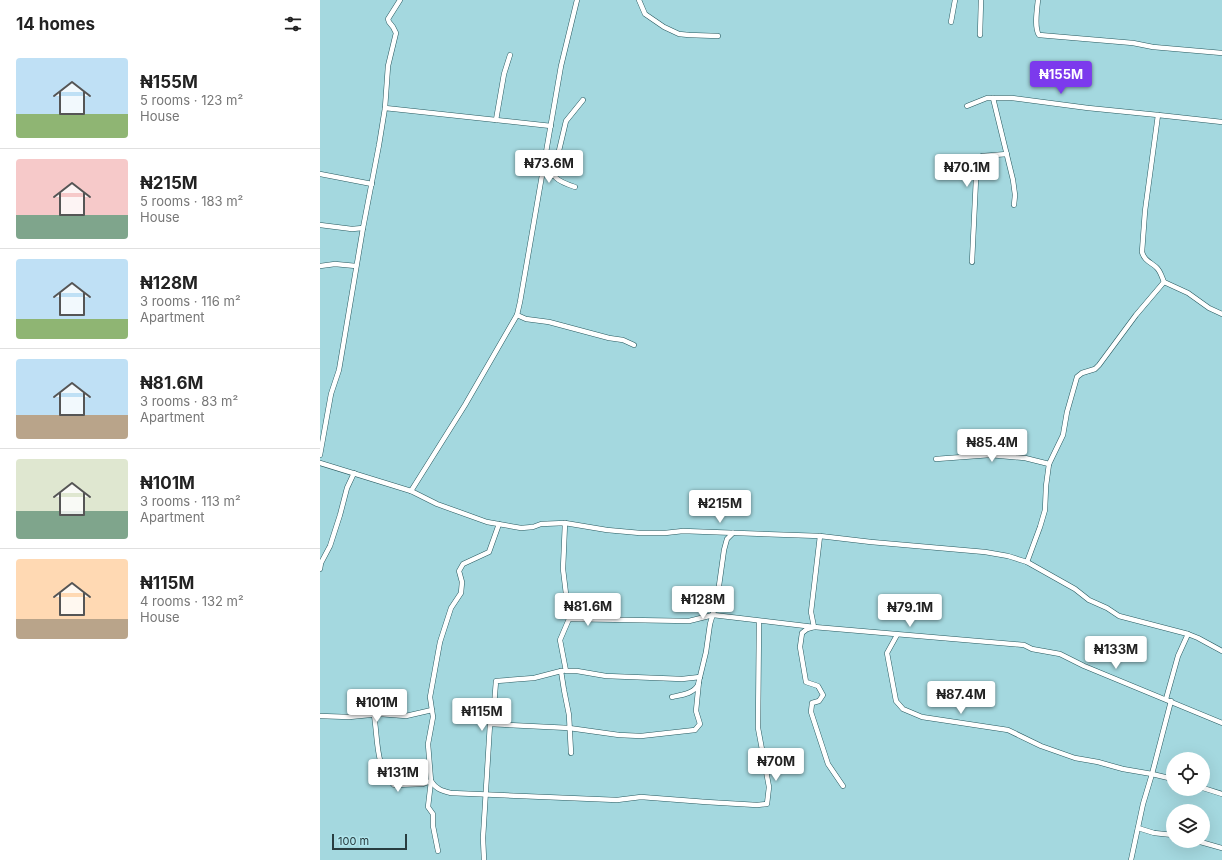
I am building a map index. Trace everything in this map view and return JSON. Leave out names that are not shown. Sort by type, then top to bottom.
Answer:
[{"type":"street","points":[[320,455],[331,394],[339,371],[356,266],[385,108],[388,66],[396,33],[394,27],[388,19],[400,0]]},
{"type":"street","points":[[411,491],[465,405],[517,315],[561,66],[577,0]]},
{"type":"street","points":[[638,0],[645,14],[664,27],[679,34],[718,36]]},
{"type":"street","points":[[951,22],[955,0]]},
{"type":"street","points":[[980,35],[981,0]]},
{"type":"street","points":[[1038,0],[1036,14],[1037,33],[1039,35],[1133,43],[1153,47],[1222,53]]},
{"type":"street","points":[[496,120],[504,74],[510,55]]},
{"type":"street","points":[[993,98],[1014,187],[1014,205]]},
{"type":"street","points":[[967,106],[979,101],[993,98],[1012,98],[1088,108],[1222,122]]},
{"type":"street","points":[[553,176],[566,121],[583,100]]},
{"type":"street","points":[[385,108],[551,126]]},
{"type":"street","points":[[1158,115],[1145,211],[1142,255],[1158,270],[1164,282],[1188,293],[1209,308],[1222,314]]},
{"type":"street","points":[[972,262],[977,158],[982,156],[1007,154]]},
{"type":"street","points":[[546,157],[553,176],[561,183],[575,187]]},
{"type":"street","points":[[320,174],[372,184]]},
{"type":"street","points":[[320,225],[352,229],[363,228]]},
{"type":"street","points":[[320,266],[334,264],[356,266]]},
{"type":"street","points":[[1027,562],[1045,510],[1049,464],[1062,439],[1067,412],[1077,377],[1082,373],[1095,369],[1099,365],[1136,315],[1164,282]]},
{"type":"street","points":[[517,315],[526,319],[549,322],[623,340],[634,345]]},
{"type":"street","points":[[936,459],[990,454],[1026,458],[1049,464]]},
{"type":"street","points":[[320,463],[411,491],[437,504],[487,522],[520,528],[541,524],[564,524],[640,533],[665,533],[683,530],[820,536],[985,552],[1008,556],[1027,562],[1075,589],[1089,600],[1107,608],[1119,616],[1188,634],[1222,651]]},
{"type":"street","points":[[320,569],[320,563],[330,546],[340,515],[346,488],[354,473]]},
{"type":"street","points":[[438,851],[433,826],[433,814],[428,807],[431,781],[428,744],[433,716],[430,697],[440,642],[451,608],[461,593],[462,582],[459,571],[463,564],[489,552],[499,524]]},
{"type":"street","points":[[564,524],[563,569],[569,619],[560,640],[564,671],[564,690],[569,715],[571,753]]},
{"type":"street","points":[[723,532],[727,540]]},
{"type":"street","points":[[490,724],[569,728],[641,736],[695,730],[700,724],[696,711],[700,679],[720,586],[724,550],[727,540],[733,533]]},
{"type":"street","points":[[814,627],[811,612],[820,536]]},
{"type":"street","points":[[569,619],[689,621],[713,615],[814,627],[1024,645],[1032,649],[1060,654],[1084,666],[1222,723]]},
{"type":"street","points":[[431,781],[435,786],[443,791],[451,793],[618,800],[641,797],[706,802],[767,804],[769,787],[758,728],[759,621]]},
{"type":"street","points":[[814,627],[807,629],[802,633],[800,643],[806,682],[818,686],[823,695],[818,701],[812,703],[810,712],[828,764],[843,786]]},
{"type":"street","points":[[1166,699],[1178,656],[1188,634]]},
{"type":"street","points":[[897,635],[887,654],[896,701],[904,709],[922,717],[1008,730],[1041,746],[1075,758],[1166,777]]},
{"type":"street","points":[[484,860],[490,724],[493,719],[496,681],[534,678],[564,671],[577,671],[606,676],[700,679]]},
{"type":"street","points":[[672,697],[692,692],[696,689],[700,679]]},
{"type":"street","points":[[1131,860],[1143,804],[1171,702]]},
{"type":"street","points":[[320,716],[406,716],[432,710]]},
{"type":"street","points":[[374,715],[380,762],[389,780],[394,785],[423,784],[431,781]]},
{"type":"street","points":[[1210,790],[1222,794]]},
{"type":"street","points":[[1138,828],[1154,833],[1166,834]]},
{"type":"street","points":[[1210,845],[1222,848]]}]
